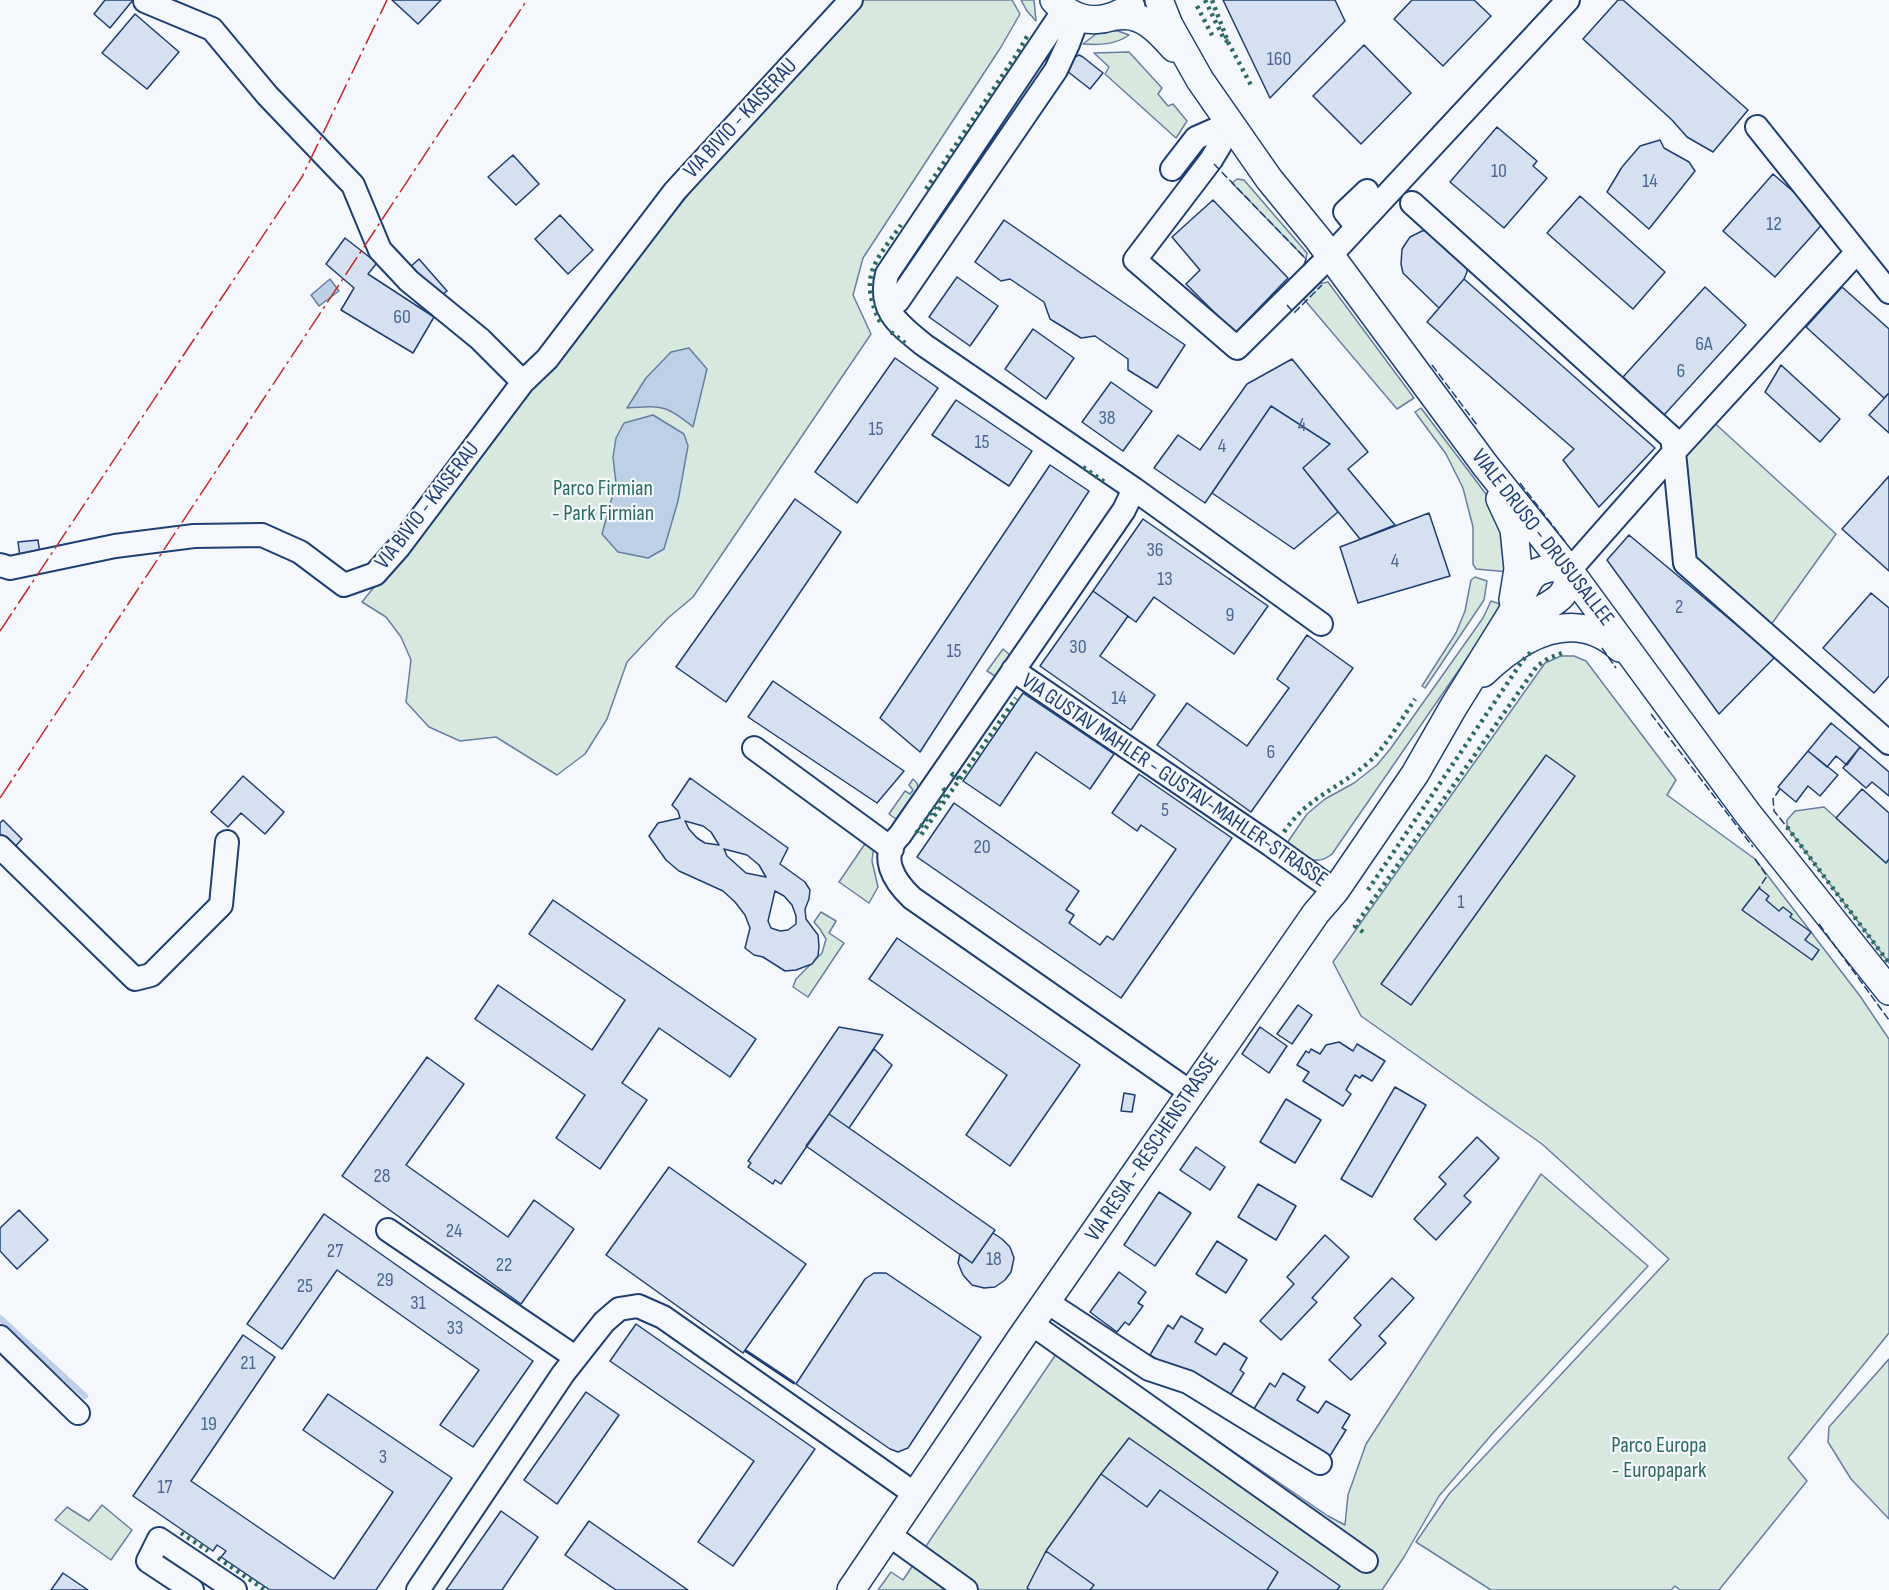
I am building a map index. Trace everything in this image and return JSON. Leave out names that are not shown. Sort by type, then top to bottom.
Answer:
[{"type":"main road","name":"VIALE DRUSO - DRUSUSALLEE","points":[[1159,0],[1169,25],[1200,81],[1228,124],[1330,255],[1485,465],[1568,568],[1748,814],[1889,992]]},
{"type":"main road","points":[[1062,7],[1091,20],[1105,19],[1128,8]]},
{"type":"main road","name":"VIALE DRUSO - DRUSUSALLEE","points":[[1128,8],[1126,15],[1137,17],[1158,31],[1200,81]]},
{"type":"main road","points":[[1485,465],[1514,530],[1518,569],[1512,602],[1501,631]]},
{"type":"main road","name":"VIA RESIA - RESCHENSTRASSE","points":[[850,1590],[1190,1092],[1316,913],[1335,891],[1415,774],[1530,579],[1537,572],[1559,567],[1568,568],[1568,585],[1563,595],[1520,625],[1461,697]]},
{"type":"main road","points":[[1461,697],[1502,657],[1521,643],[1543,632],[1565,626],[1586,629],[1610,638],[1637,663]]},
{"type":"street","name":"VIA BIVIO - KAISERAU","points":[[0,565],[10,568],[115,546],[194,536],[262,536],[300,552],[344,585],[375,574],[399,547],[523,382],[547,359],[675,191],[851,0]]},
{"type":"street","points":[[1228,124],[1220,145],[1210,160],[1134,260],[1237,348],[1330,255],[1568,0]]},
{"type":"street","points":[[145,1],[212,29],[267,95],[353,185],[380,250],[409,281],[480,339],[523,382]]},
{"type":"street","points":[[1062,7],[887,274],[883,291],[888,308],[895,320],[924,345],[1134,489],[1321,624]]},
{"type":"street","points":[[1172,169],[1196,138],[1228,124]]},
{"type":"street","points":[[1757,127],[1889,292]]},
{"type":"street","points":[[1357,226],[1345,212],[1367,191]]},
{"type":"street","points":[[1412,203],[1672,438],[1685,563],[1889,743]]},
{"type":"street","points":[[1568,568],[1857,252]]},
{"type":"street","points":[[1134,489],[1124,510],[893,842],[889,864],[899,885],[912,898],[1190,1092]]},
{"type":"street","name":"VIA GUSTAV MAHLER - GUSTAV-MAHLER-STRASSE","points":[[1014,670],[1335,891]]},
{"type":"street","points":[[754,748],[892,849]]},
{"type":"street","points":[[0,847],[135,979],[151,975],[221,905],[227,842]]},
{"type":"street","points":[[388,1230],[575,1357]]},
{"type":"street","points":[[1047,1302],[1149,1368],[1188,1382],[1320,1463]]},
{"type":"street","points":[[418,1590],[575,1357],[604,1322],[619,1309],[638,1306],[663,1317],[915,1494]]},
{"type":"street","points":[[1032,1324],[1366,1561]]},
{"type":"street","points":[[0,1337],[78,1413]]},
{"type":"street","points":[[888,1534],[966,1590]]},
{"type":"street","points":[[192,1590],[148,1561],[159,1539],[235,1590]]},
{"type":"green space","name":"Parco Firmian - Park Firmian","points":[[860,0],[1012,0],[1020,14],[1001,47],[863,258],[853,295],[871,334],[693,597],[668,618],[627,662],[607,719],[585,754],[557,775],[496,737],[460,741],[429,727],[406,702],[411,660],[401,637],[386,617],[362,602],[744,125]]},
{"type":"green space","points":[[1021,0],[1034,0],[1036,21],[1027,11]]},
{"type":"green space","points":[[1118,31],[1129,35],[1113,43],[1083,44],[1096,34]]},
{"type":"green space","points":[[1129,52],[1162,88],[1158,94],[1168,106],[1173,104],[1187,121],[1176,138],[1105,74],[1109,67],[1094,53]]},
{"type":"green space","points":[[1237,179],[1244,180],[1307,253],[1306,259],[1232,183]]},
{"type":"green space","points":[[1328,282],[1414,398],[1397,409],[1303,298],[1318,284]]},
{"type":"green space","points":[[1421,408],[1489,498],[1500,519],[1509,572],[1476,569],[1473,564],[1473,527],[1463,488],[1446,454],[1415,412]]},
{"type":"green space","points":[[1709,418],[1836,534],[1768,629],[1692,561],[1682,451]]},
{"type":"green space","points":[[1475,577],[1487,581],[1484,600],[1425,688],[1422,686],[1456,633],[1465,611],[1471,580]]},
{"type":"green space","points":[[1491,601],[1500,604],[1492,622],[1332,854],[1326,858],[1314,860],[1287,843],[1307,814],[1325,799],[1354,783],[1377,765],[1483,618]]},
{"type":"green space","points":[[1003,649],[1010,655],[995,676],[987,671]]},
{"type":"green space","name":"Parco Europa - Europapark","points":[[1561,656],[1574,656],[1586,661],[1676,780],[1667,795],[1755,859],[1860,996],[1889,1039],[1889,1333],[1788,1458],[1807,1481],[1719,1590],[1680,1590],[1675,1586],[1671,1590],[1491,1590],[1416,1542],[1449,1494],[1669,1259],[1542,1144],[1361,1016],[1333,962],[1545,663]]},
{"type":"green space","points":[[913,779],[918,788],[896,819],[889,814],[905,791],[910,794],[913,790],[909,785]]},
{"type":"green space","points":[[1824,807],[1886,863],[1889,859],[1889,963],[1787,827],[1787,820],[1795,811]]},
{"type":"green space","points":[[869,838],[874,845],[872,861],[878,887],[869,903],[839,882]]},
{"type":"green space","points":[[821,912],[836,921],[829,933],[844,943],[808,997],[793,987],[796,979],[822,953],[826,939],[814,922]]},
{"type":"green space","points":[[1541,1174],[1648,1266],[1493,1433],[1439,1496],[1382,1590],[878,1590],[891,1572],[903,1580],[1067,1338],[1328,1516],[1345,1525],[1348,1495],[1366,1444]]},
{"type":"green space","points":[[1889,1359],[1889,1519],[1851,1479],[1828,1442],[1829,1427]]},
{"type":"green space","points":[[102,1505],[132,1530],[111,1560],[55,1520],[67,1507],[89,1521]]},
{"type":"water","points":[[330,279],[339,291],[319,306],[311,295]]},
{"type":"water","points":[[689,348],[707,369],[693,427],[669,410],[655,407],[627,408],[646,378],[671,352]]},
{"type":"water","points":[[653,415],[684,434],[688,446],[678,501],[664,549],[648,558],[618,552],[602,534],[616,483],[613,457],[616,438],[624,423]]},
{"type":"building","points":[[105,0],[133,0],[110,28],[94,14]]},
{"type":"building","points":[[392,0],[441,0],[418,24]]},
{"type":"building","points":[[1223,0],[1335,0],[1345,21],[1270,98]]},
{"type":"building","points":[[1412,0],[1474,0],[1491,16],[1443,66],[1394,19]]},
{"type":"building","points":[[1618,0],[1623,0],[1748,110],[1713,152],[1687,137],[1672,120],[1583,39]]},
{"type":"building","points":[[135,14],[179,52],[147,89],[102,53]]},
{"type":"building","points":[[1364,45],[1411,93],[1361,144],[1313,96]]},
{"type":"building","points":[[1079,55],[1103,73],[1090,89],[1067,71],[1075,57]]},
{"type":"building","points":[[1497,127],[1537,161],[1533,166],[1547,178],[1504,228],[1450,182]]},
{"type":"building","points":[[1660,140],[1664,148],[1689,162],[1695,171],[1649,229],[1607,192],[1622,167],[1640,146]]},
{"type":"building","points":[[513,155],[539,184],[516,205],[488,177]]},
{"type":"building","points":[[1773,174],[1826,220],[1775,277],[1723,231]]},
{"type":"building","points":[[1580,196],[1665,272],[1633,309],[1547,233]]},
{"type":"building","points":[[1213,200],[1288,278],[1235,333],[1186,284],[1200,270],[1172,237]]},
{"type":"building","points":[[560,215],[593,250],[568,274],[535,239]]},
{"type":"building","points":[[1004,220],[1185,345],[1157,388],[1128,370],[1128,359],[1095,336],[1081,338],[1050,319],[1044,302],[1010,279],[1001,281],[975,262]]},
{"type":"building","points":[[1435,229],[1467,260],[1467,272],[1464,279],[1439,308],[1403,273],[1401,264],[1402,249],[1410,237],[1422,231]]},
{"type":"building","points":[[345,238],[377,263],[368,274],[434,317],[413,353],[341,310],[354,288],[326,264]]},
{"type":"building","points":[[419,259],[447,291],[436,300],[409,268]]},
{"type":"building","points":[[957,277],[998,306],[970,346],[929,317]]},
{"type":"building","points":[[1464,279],[1655,448],[1599,507],[1563,460],[1574,449],[1427,322]]},
{"type":"building","points":[[1705,287],[1746,325],[1664,415],[1623,377]]},
{"type":"building","points":[[1842,287],[1889,329],[1889,393],[1884,398],[1806,327]]},
{"type":"building","points":[[1033,329],[1074,358],[1046,399],[1005,369]]},
{"type":"building","points":[[895,358],[938,388],[857,503],[815,472]]},
{"type":"building","points":[[1292,359],[1368,452],[1348,469],[1395,525],[1360,539],[1303,468],[1330,444],[1271,406],[1205,503],[1154,468],[1178,435],[1200,450],[1247,384]]},
{"type":"building","points":[[1781,365],[1840,419],[1820,442],[1765,392]]},
{"type":"building","points":[[1111,382],[1152,411],[1123,451],[1082,422]]},
{"type":"building","points":[[1889,393],[1889,433],[1869,415]]},
{"type":"building","points":[[956,400],[1032,451],[1009,486],[932,435]]},
{"type":"building","points":[[1271,406],[1330,444],[1303,468],[1338,512],[1294,549],[1212,493]]},
{"type":"building","points":[[1050,465],[1089,491],[920,752],[880,718]]},
{"type":"building","points":[[1889,476],[1889,571],[1842,529]]},
{"type":"building","points":[[795,499],[841,532],[726,702],[676,667]]},
{"type":"building","points":[[1429,513],[1450,576],[1358,603],[1340,547]]},
{"type":"building","points":[[1143,519],[1268,606],[1234,654],[1154,597],[1136,622],[1093,591]]},
{"type":"building","points":[[1629,535],[1775,657],[1719,714],[1607,560]]},
{"type":"building","points":[[38,540],[40,554],[20,557],[18,542]]},
{"type":"building","points":[[1093,591],[1128,616],[1100,656],[1155,695],[1131,730],[1040,666]]},
{"type":"building","points":[[1871,593],[1889,608],[1889,676],[1874,693],[1823,648]]},
{"type":"building","points":[[1307,635],[1353,668],[1251,812],[1157,745],[1187,703],[1247,746],[1289,688],[1277,679]]},
{"type":"building","points":[[773,681],[904,771],[877,803],[748,717]]},
{"type":"building","points":[[1023,693],[1114,754],[1090,789],[1036,752],[1000,806],[963,781]]},
{"type":"building","points":[[1831,723],[1860,747],[1847,765],[1836,756],[1827,767],[1808,751]]},
{"type":"building","points":[[1860,747],[1889,772],[1889,796],[1872,782],[1866,788],[1843,768]]},
{"type":"building","points":[[1808,751],[1838,775],[1820,796],[1808,786],[1796,802],[1778,787]]},
{"type":"building","points":[[1546,755],[1575,776],[1411,1005],[1381,984]]},
{"type":"building","points":[[1139,774],[1232,838],[1121,998],[917,857],[954,803],[1079,891],[1066,910],[1074,915],[1069,923],[1100,945],[1107,936],[1113,940],[1176,849],[1141,825],[1137,831],[1112,813]]},
{"type":"building","points":[[243,776],[284,812],[265,834],[241,813],[228,827],[211,812]]},
{"type":"building","points":[[690,778],[788,848],[780,864],[805,882],[810,890],[805,909],[806,919],[818,935],[819,946],[818,956],[812,964],[785,971],[763,957],[754,955],[745,948],[750,928],[745,915],[735,902],[723,891],[679,871],[666,860],[649,836],[658,823],[680,818],[678,811],[672,805]],"holes":[[[685,821],[703,826],[711,832],[719,845],[705,843],[697,838]],[[724,849],[747,855],[759,865],[766,877],[746,873],[727,856]],[[775,891],[784,896],[792,905],[796,924],[788,930],[780,931],[771,928],[768,921]]]},
{"type":"building","points":[[1862,789],[1889,813],[1889,859],[1886,863],[1836,818]]},
{"type":"building","points":[[3,820],[22,839],[12,850],[0,838],[0,823]]},
{"type":"building","points":[[1759,888],[1769,896],[1766,900],[1779,911],[1783,907],[1792,914],[1790,917],[1811,932],[1805,940],[1819,950],[1812,960],[1742,910]]},
{"type":"building","points":[[553,900],[756,1039],[730,1077],[659,1028],[622,1083],[647,1100],[600,1169],[556,1138],[585,1095],[475,1019],[498,985],[592,1050],[625,1000],[529,934]]},
{"type":"building","points":[[897,938],[1080,1065],[1010,1166],[966,1135],[1007,1075],[869,979]]},
{"type":"building","points":[[1298,1005],[1312,1015],[1292,1044],[1277,1034]]},
{"type":"building","points":[[839,1027],[883,1035],[781,1184],[775,1180],[773,1184],[748,1167],[751,1163],[748,1161]]},
{"type":"building","points":[[1260,1027],[1287,1046],[1269,1073],[1242,1054]]},
{"type":"building","points":[[1339,1042],[1353,1051],[1357,1044],[1385,1061],[1372,1081],[1362,1075],[1360,1078],[1355,1075],[1346,1090],[1351,1094],[1343,1106],[1303,1081],[1309,1072],[1297,1065],[1306,1051],[1309,1053],[1311,1049],[1320,1054],[1326,1045]]},
{"type":"building","points":[[874,1049],[892,1065],[849,1128],[829,1114]]},
{"type":"building","points":[[427,1057],[464,1084],[406,1165],[508,1237],[534,1200],[574,1229],[521,1304],[342,1176]]},
{"type":"building","points":[[1395,1087],[1426,1105],[1372,1197],[1341,1179]]},
{"type":"building","points":[[1124,1093],[1135,1095],[1132,1112],[1121,1111]]},
{"type":"building","points":[[1286,1099],[1321,1120],[1295,1163],[1260,1142]]},
{"type":"building","points":[[829,1114],[995,1230],[972,1263],[806,1146]]},
{"type":"building","points":[[1477,1137],[1499,1158],[1464,1196],[1471,1202],[1436,1240],[1414,1219],[1446,1184],[1439,1177]]},
{"type":"building","points":[[1196,1147],[1225,1167],[1210,1190],[1180,1170]]},
{"type":"building","points":[[669,1167],[806,1264],[743,1353],[606,1255]]},
{"type":"building","points":[[1258,1184],[1296,1206],[1276,1240],[1238,1217]]},
{"type":"building","points":[[1159,1192],[1191,1213],[1155,1266],[1124,1245]]},
{"type":"building","points":[[19,1210],[48,1240],[17,1269],[0,1251],[0,1228]]},
{"type":"building","points":[[324,1214],[533,1361],[473,1447],[440,1425],[479,1370],[337,1270],[282,1349],[247,1324]]},
{"type":"building","points":[[993,1233],[1010,1247],[1014,1258],[1011,1272],[995,1287],[984,1288],[972,1285],[963,1275],[958,1263],[960,1254],[972,1263]]},
{"type":"building","points":[[1325,1235],[1349,1257],[1312,1298],[1317,1302],[1281,1340],[1260,1321],[1294,1284],[1287,1277]]},
{"type":"building","points":[[1217,1241],[1247,1260],[1226,1293],[1196,1274]]},
{"type":"building","points":[[1119,1272],[1146,1292],[1138,1303],[1143,1306],[1129,1325],[1125,1322],[1117,1332],[1090,1312]]},
{"type":"building","points":[[874,1273],[886,1273],[981,1337],[908,1448],[898,1452],[890,1449],[796,1384],[865,1279]]},
{"type":"building","points":[[1392,1278],[1414,1298],[1379,1336],[1386,1343],[1351,1380],[1329,1360],[1361,1325],[1354,1318]]},
{"type":"building","points":[[1181,1316],[1203,1329],[1195,1342],[1216,1355],[1224,1343],[1247,1358],[1240,1370],[1244,1373],[1226,1402],[1150,1355],[1168,1325],[1173,1329]]},
{"type":"building","points":[[636,1324],[815,1449],[733,1566],[698,1542],[754,1461],[610,1361]]},
{"type":"building","points":[[243,1335],[275,1357],[191,1481],[334,1579],[393,1492],[303,1430],[328,1394],[452,1478],[376,1590],[270,1590],[221,1557],[226,1551],[217,1545],[213,1551],[133,1496]]},
{"type":"building","points":[[1283,1373],[1305,1387],[1297,1400],[1318,1413],[1326,1401],[1350,1415],[1342,1428],[1346,1430],[1328,1459],[1252,1412],[1270,1383],[1275,1387]]},
{"type":"building","points":[[586,1392],[619,1415],[557,1504],[524,1480]]},
{"type":"building","points":[[1129,1438],[1340,1586],[1337,1590],[1267,1590],[1278,1572],[1160,1490],[1147,1507],[1101,1474]]},
{"type":"building","points":[[1101,1474],[1147,1507],[1160,1490],[1278,1572],[1267,1590],[1090,1590],[1094,1585],[1046,1551]]},
{"type":"building","points":[[501,1511],[538,1537],[502,1590],[446,1590]]},
{"type":"building","points":[[589,1521],[688,1590],[616,1590],[565,1555]]},
{"type":"building","points":[[1046,1551],[1094,1585],[1090,1590],[1030,1590],[1027,1588]]},
{"type":"building","points":[[63,1573],[88,1590],[51,1590]]},
{"type":"waterway","points":[[0,1318],[85,1396]]},
{"type":"hedge","points":[[1205,0],[1224,39],[1228,42],[1212,0]]},
{"type":"hedge","points":[[1197,6],[1213,37]]},
{"type":"hedge","points":[[926,189],[1029,33]]},
{"type":"hedge","points":[[1228,42],[1252,87]]},
{"type":"hedge","points":[[880,322],[870,293],[872,270],[901,225]]},
{"type":"hedge","points":[[891,332],[905,343]]},
{"type":"hedge","points":[[1083,467],[1106,483]]},
{"type":"hedge","points":[[1368,890],[1523,660],[1531,652]]},
{"type":"hedge","points":[[1363,932],[1355,926],[1537,666],[1562,653]]},
{"type":"hedge","points":[[943,788],[946,792],[917,832],[921,835],[1016,698]]},
{"type":"hedge","points":[[1284,832],[1303,810],[1358,771],[1376,755],[1415,699]]},
{"type":"hedge","points":[[951,776],[953,774],[960,780]]},
{"type":"hedge","points":[[1787,827],[1889,963]]},
{"type":"hedge","points":[[181,1533],[208,1551]]},
{"type":"hedge","points":[[218,1558],[265,1590]]},
{"type":"fence","points":[[1214,164],[1306,259],[1303,268]]},
{"type":"fence","points":[[1287,305],[1294,313],[1322,285]]},
{"type":"fence","points":[[1432,365],[1477,425]]},
{"type":"fence","points":[[1520,483],[1567,544]]},
{"type":"fence","points":[[1602,648],[1616,668]]},
{"type":"fence","points":[[1651,714],[1753,847]]},
{"type":"fence","points":[[1780,789],[1773,799],[1774,811],[1787,827]]},
{"type":"fence","points":[[1755,859],[1767,876],[1759,888]]},
{"type":"fence","points":[[1819,924],[1889,1020]]},
{"type":"wall","points":[[746,1351],[794,1383]]},
{"type":"power","points":[[0,631],[302,177],[387,0]]},
{"type":"power","points":[[0,798],[527,0]]}]
